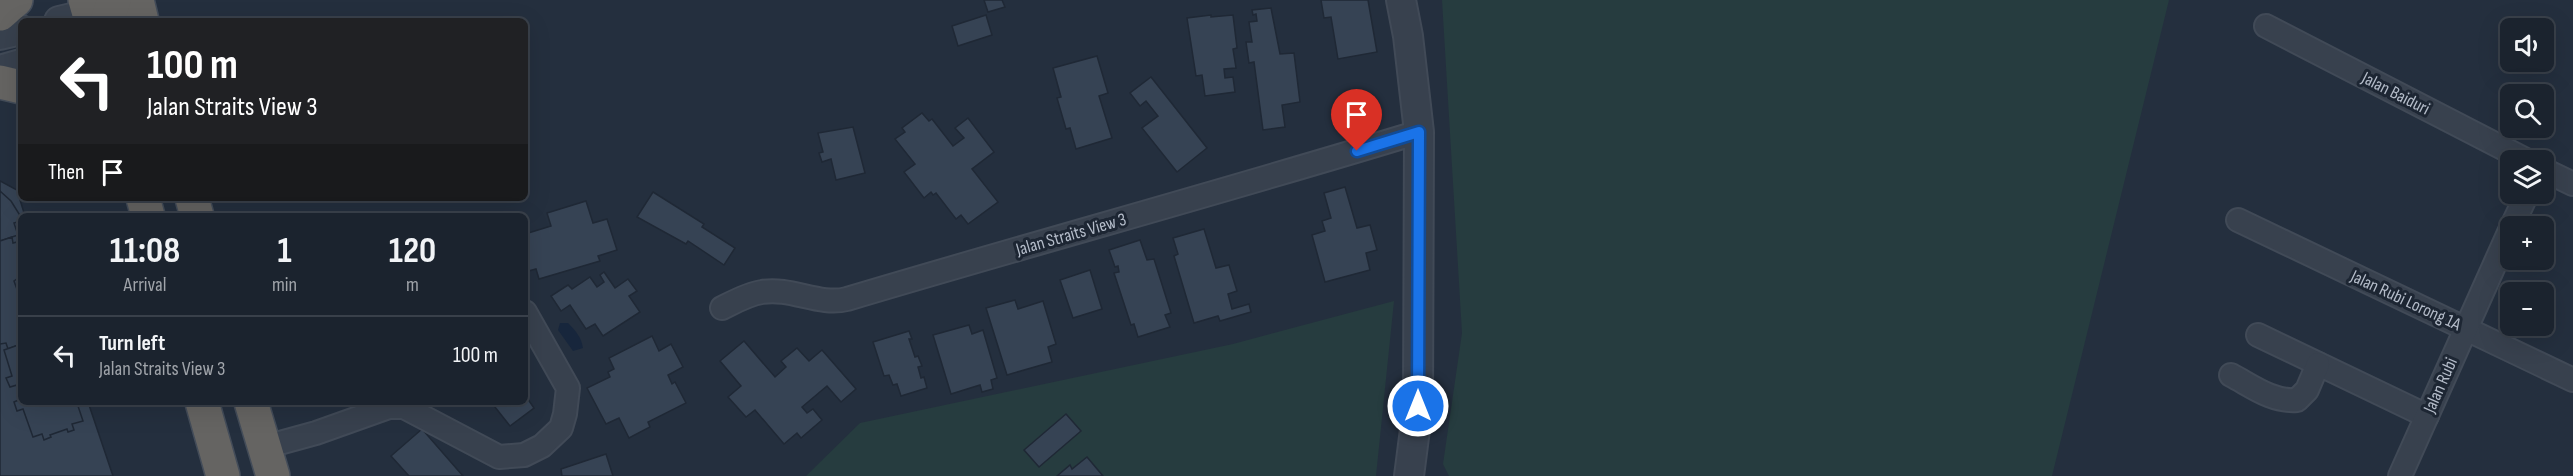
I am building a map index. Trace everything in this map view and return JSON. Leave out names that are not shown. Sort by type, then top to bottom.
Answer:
[{"type":"highway","points":[[0,14],[16,0]]},
{"type":"highway","points":[[137,0],[141,18]]},
{"type":"highway","points":[[0,82],[18,86]]},
{"type":"highway","points":[[203,405],[224,476]]},
{"type":"highway","points":[[252,405],[269,462]]},
{"type":"street","points":[[1401,0],[1408,36],[1419,132],[1418,406],[1409,476]]},
{"type":"street","name":"Jalan Baiduri","points":[[2266,26],[2507,150]]},
{"type":"street","points":[[0,35],[18,31]]},
{"type":"street","points":[[0,70],[18,65]]},
{"type":"street","name":"Jalan Straits View 3","points":[[722,308],[762,292],[783,292],[833,302],[1152,210],[1210,196],[1419,132]]},
{"type":"street","points":[[2554,175],[2573,184]]},
{"type":"street","name":"Jalan Rubi Lorong 1A","points":[[2238,220],[2573,380]]},
{"type":"street","name":"Jalan Rubi","points":[[2400,476],[2500,252]]},
{"type":"street","points":[[269,462],[316,433],[389,407],[404,407],[499,457],[524,456],[542,446],[561,428],[568,388],[528,317]]},
{"type":"street","points":[[2258,334],[2427,416]]},
{"type":"street","points":[[2231,375],[2268,395],[2284,401],[2297,400],[2307,390],[2318,364]]},
{"type":"green space","points":[[1442,0],[2169,0],[2052,476],[1449,476],[1443,464],[1462,333]]},
{"type":"green space","points":[[1394,301],[1376,476],[806,476],[860,423],[1233,344]]},
{"type":"water","points":[[560,323],[568,323],[571,326],[583,348],[573,351],[558,330]]},
{"type":"building","points":[[984,0],[1002,0],[1005,7],[988,12]]},
{"type":"building","points":[[1321,0],[1368,0],[1377,52],[1338,59],[1331,17],[1324,18]]},
{"type":"building","points":[[1271,8],[1280,54],[1294,53],[1300,102],[1282,105],[1285,127],[1263,130],[1254,62],[1249,63],[1246,42],[1252,42],[1249,22],[1257,21],[1256,14],[1253,15],[1252,10]]},
{"type":"building","points":[[986,15],[992,35],[958,46],[952,26]]},
{"type":"building","points":[[1211,15],[1211,17],[1233,15],[1237,48],[1233,49],[1236,68],[1224,69],[1225,78],[1233,77],[1235,92],[1205,96],[1202,75],[1196,76],[1187,18]]},
{"type":"building","points":[[1097,56],[1108,93],[1099,96],[1112,138],[1076,149],[1070,128],[1066,129],[1057,98],[1061,97],[1053,68]]},
{"type":"building","points":[[1151,77],[1207,148],[1177,172],[1142,128],[1158,116],[1146,101],[1140,106],[1130,93]]},
{"type":"building","points":[[922,113],[929,121],[932,119],[953,146],[964,138],[955,128],[968,118],[994,152],[972,169],[998,202],[968,224],[961,215],[956,219],[936,193],[933,195],[931,192],[924,198],[904,172],[915,164],[895,139],[905,132],[902,128]]},
{"type":"building","points":[[853,127],[865,173],[836,180],[831,159],[822,162],[819,153],[823,152],[818,133]]},
{"type":"building","points":[[0,181],[17,190],[18,201],[20,201],[24,213],[18,213],[18,405],[89,405],[113,476],[0,476]]},
{"type":"building","points":[[1345,187],[1357,228],[1370,225],[1377,250],[1366,253],[1370,270],[1325,282],[1312,235],[1325,231],[1322,221],[1331,218],[1324,193]]},
{"type":"building","points":[[0,191],[11,201],[18,213],[18,222],[14,223],[18,235],[0,241]]},
{"type":"building","points":[[653,192],[704,224],[702,227],[735,248],[724,265],[688,241],[686,244],[637,217]]},
{"type":"building","points":[[586,201],[593,223],[607,219],[617,250],[598,256],[600,261],[539,279],[536,269],[528,271],[528,233],[551,226],[547,213]]},
{"type":"building","points":[[1204,229],[1216,268],[1229,265],[1237,291],[1228,294],[1232,309],[1249,304],[1251,312],[1220,321],[1218,316],[1194,323],[1174,256],[1178,254],[1173,238]]},
{"type":"building","points":[[12,237],[13,243],[18,242],[18,282],[17,279],[14,281],[18,292],[18,345],[8,349],[6,343],[0,344],[0,241]]},
{"type":"building","points":[[1140,240],[1147,260],[1154,259],[1171,313],[1165,315],[1170,327],[1138,337],[1134,324],[1131,325],[1114,273],[1119,272],[1118,266],[1115,267],[1109,250]]},
{"type":"building","points":[[1090,270],[1102,309],[1073,318],[1060,280]]},
{"type":"building","points":[[604,272],[615,288],[628,279],[637,291],[629,296],[640,312],[603,336],[595,324],[586,329],[570,305],[561,311],[551,296],[568,285],[572,289],[590,277],[597,287],[604,282],[600,275]]},
{"type":"building","points":[[1015,300],[1018,309],[1043,301],[1056,344],[1048,347],[1052,362],[1007,375],[986,308]]},
{"type":"building","points":[[969,325],[972,334],[983,330],[997,378],[991,380],[993,389],[982,392],[980,385],[951,394],[933,335]]},
{"type":"building","points":[[909,331],[915,357],[918,356],[922,366],[918,367],[921,378],[924,377],[927,388],[901,396],[897,384],[893,385],[889,375],[884,376],[873,342]]},
{"type":"building","points":[[652,336],[659,351],[671,344],[683,367],[668,375],[672,384],[675,382],[686,403],[648,422],[650,427],[629,438],[619,418],[606,424],[587,388],[610,377],[608,372],[614,369],[609,358]]},
{"type":"building","points":[[744,341],[775,377],[786,367],[781,361],[797,348],[809,361],[822,350],[856,389],[841,402],[827,386],[802,407],[807,413],[813,409],[822,420],[801,438],[797,433],[784,444],[755,410],[746,417],[728,397],[741,386],[720,361]]},
{"type":"building","points":[[18,345],[18,387],[17,385],[10,387],[6,378],[12,376],[4,350]]},
{"type":"building","points":[[528,399],[534,408],[510,426],[493,405],[528,405]]},
{"type":"building","points":[[18,400],[18,405],[78,405],[83,421],[72,424],[74,430],[68,432],[67,429],[50,435],[51,437],[44,440],[42,434],[33,437],[23,409],[17,411],[14,402]]},
{"type":"building","points":[[1066,414],[1081,431],[1039,467],[1024,450]]},
{"type":"building","points":[[422,429],[463,476],[409,476],[391,456]]},
{"type":"building","points":[[606,454],[613,476],[562,476],[561,469]]},
{"type":"building","points":[[1087,457],[1103,476],[1057,476],[1070,465],[1072,469]]},
{"type":"route","points":[[1357,151],[1419,132],[1418,406]]}]
